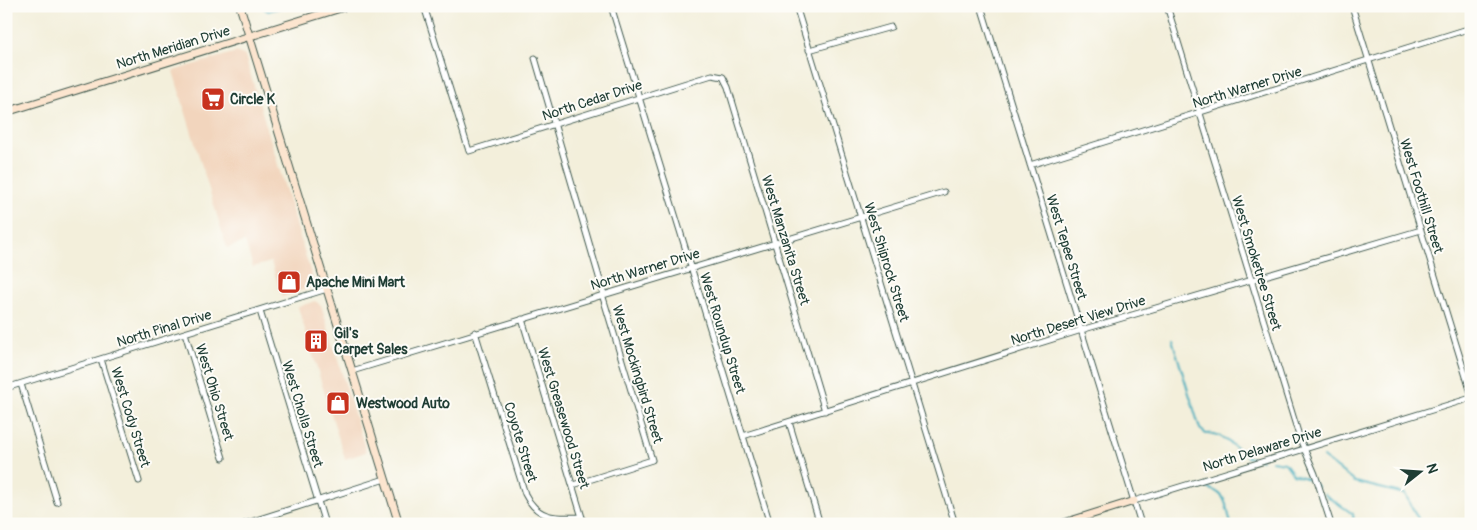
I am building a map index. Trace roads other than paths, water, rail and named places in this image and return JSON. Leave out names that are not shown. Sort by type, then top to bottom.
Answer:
[{"type":"main road","points":[[240,6],[399,524]]},
{"type":"main road","name":"North Meridian Drive","points":[[6,112],[347,6]]},
{"type":"main road","name":"North Delaware Drive","points":[[1062,524],[1134,501]]},
{"type":"street","name":"North Cedar Drive","points":[[424,6],[469,151],[712,75],[723,77]]},
{"type":"street","name":"West Roundup Street","points":[[611,6],[770,524]]},
{"type":"street","name":"West Shiprock Street","points":[[796,6],[955,524]]},
{"type":"street","name":"West Tepee Street","points":[[981,6],[1141,524]]},
{"type":"street","name":"West Smoketree Street","points":[[1167,6],[1250,279],[1304,449],[1315,474],[1331,524]]},
{"type":"street","name":"West Foothill Street","points":[[1352,6],[1471,393]]},
{"type":"street","points":[[810,50],[891,27]]},
{"type":"street","name":"North Warner Drive","points":[[1030,165],[1471,28]]},
{"type":"street","name":"West Mockingbird Street","points":[[535,58],[652,460],[573,485]]},
{"type":"street","name":"West Manzanita Street","points":[[723,77],[728,87],[825,411]]},
{"type":"street","name":"North Warner Drive","points":[[352,371],[475,332],[944,192]]},
{"type":"street","name":"North Desert View Drive","points":[[743,436],[1081,330],[1421,230]]},
{"type":"street","name":"North Pinal Drive","points":[[6,388],[260,311],[327,288]]},
{"type":"street","name":"West Cholla Street","points":[[260,311],[325,524]]},
{"type":"street","name":"West Greasewood Street","points":[[522,319],[584,524]]},
{"type":"street","name":"Coyote Street","points":[[475,332],[525,494],[531,507],[553,518],[582,517]]},
{"type":"street","name":"West Ohio Street","points":[[185,333],[223,458]]},
{"type":"street","name":"West Cody Street","points":[[101,359],[139,481]]},
{"type":"street","points":[[21,384],[57,502]]},
{"type":"street","name":"North Delaware Drive","points":[[1134,501],[1471,398]]},
{"type":"street","points":[[789,422],[820,524]]},
{"type":"street","points":[[244,524],[385,479]]},
{"type":"waterway","points":[[261,6],[268,11],[285,6]]},
{"type":"waterway","points":[[1172,339],[1200,429],[1206,434],[1222,437],[1245,453],[1247,457],[1262,460]]},
{"type":"waterway","points":[[1323,457],[1355,482],[1405,494],[1421,524]]},
{"type":"waterway","points":[[1272,461],[1285,463],[1293,474],[1311,480],[1317,487]]},
{"type":"waterway","points":[[1203,487],[1221,495],[1226,504],[1231,524]]},
{"type":"waterway","points":[[1324,494],[1353,514],[1354,524]]},
{"type":"place","name":"Circle K","points":[[213,99]]},
{"type":"place","name":"Apache Mini Mart","points":[[289,282]]},
{"type":"place","name":"Gil's Carpet Sales","points":[[316,341]]},
{"type":"place","name":"Westwood Auto","points":[[338,403]]}]
